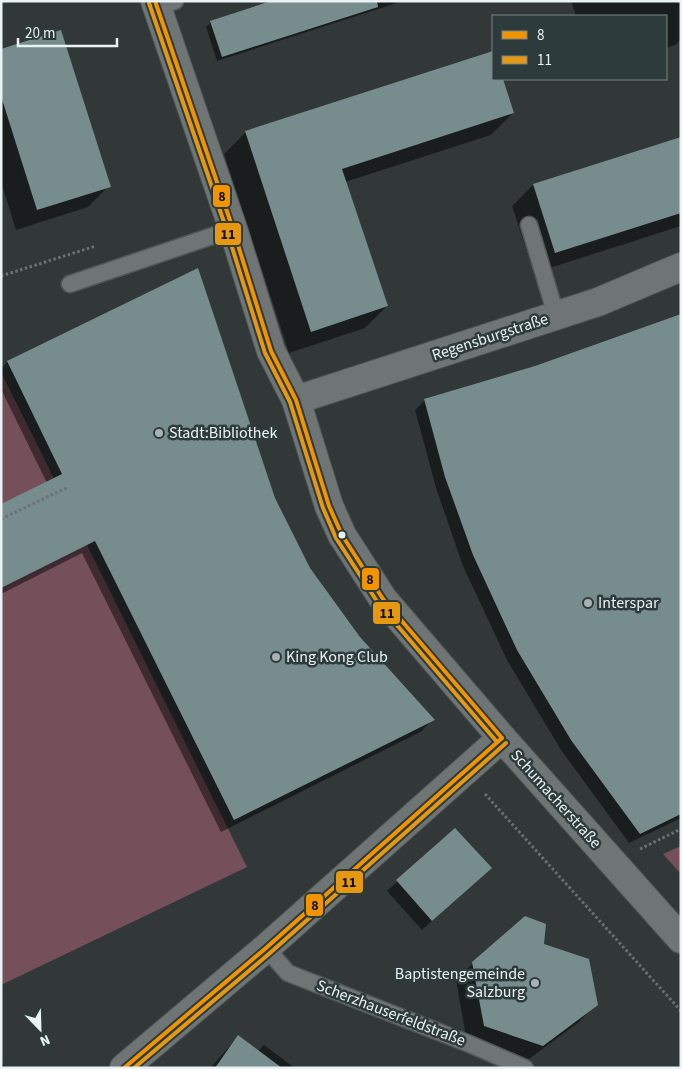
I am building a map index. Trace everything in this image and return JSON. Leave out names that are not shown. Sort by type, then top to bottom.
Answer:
[{"type":"street","name":"Schumacherstraße","points":[[162,3],[271,351],[296,400],[329,506],[342,535],[383,599],[502,738],[681,938]]},
{"type":"street","name":"Regensburgstraße","points":[[296,400],[598,302],[681,267]]},
{"type":"street","points":[[124,1068],[266,948],[465,773],[502,738]]},
{"type":"lane","points":[[529,225],[556,315]]},
{"type":"lane","points":[[70,284],[233,229]]},
{"type":"lane","name":"Scherzhauserfeldstraße","points":[[266,948],[288,973],[467,1043],[525,1068]]},
{"type":"path","points":[[1,519],[68,487]]},
{"type":"path","points":[[465,773],[681,1011]]},
{"type":"path","points":[[613,863],[681,829]]},
{"type":"shaded area","points":[[1,372],[247,867],[1,985]]},
{"type":"shaded area","points":[[681,846],[681,874],[663,854]]},
{"type":"building","points":[[271,1],[377,1],[378,7],[222,57],[210,21]]},
{"type":"building","points":[[61,30],[111,187],[37,210],[1,96],[1,49]]},
{"type":"building","points":[[492,51],[492,80],[503,80],[514,113],[342,169],[388,306],[311,332],[245,131]]},
{"type":"building","points":[[681,137],[681,213],[555,253],[533,184]]},
{"type":"building","points":[[198,268],[275,498],[310,568],[360,637],[435,720],[234,820],[95,541],[1,588],[1,504],[62,474],[7,361]]},
{"type":"building","name":"Interspar","points":[[681,314],[681,814],[640,834],[571,740],[517,650],[473,555],[445,477],[424,399],[535,366]]},
{"type":"building","points":[[455,828],[492,868],[432,921],[396,880]]},
{"type":"building","name":"Baptistengemeinde Salzburg","points":[[525,916],[546,924],[544,944],[589,959],[598,1005],[543,1046],[484,1026],[472,962]]},
{"type":"building","points":[[238,1035],[282,1068],[215,1068]]},
{"type":"transit line","name":"8","points":[[155,1],[233,229],[271,351],[296,400],[329,506],[342,535],[383,599],[502,738]]},
{"type":"transit line","name":"11","points":[[149,3],[227,231],[265,353],[290,402],[323,508],[336,538],[378,603],[497,742]]},
{"type":"transit line","name":"8","points":[[124,1068],[266,948],[502,738]]},
{"type":"transit line","name":"11","points":[[134,1068],[270,953],[506,743]]},
{"type":"place","name":"Stadt:Bibliothek","points":[[159,433]]},
{"type":"place","name":"Interspar","points":[[588,603]]},
{"type":"place","name":"King Kong Club","points":[[276,657]]},
{"type":"place","name":"Baptistengemeinde Salzburg","points":[[535,983]]}]
